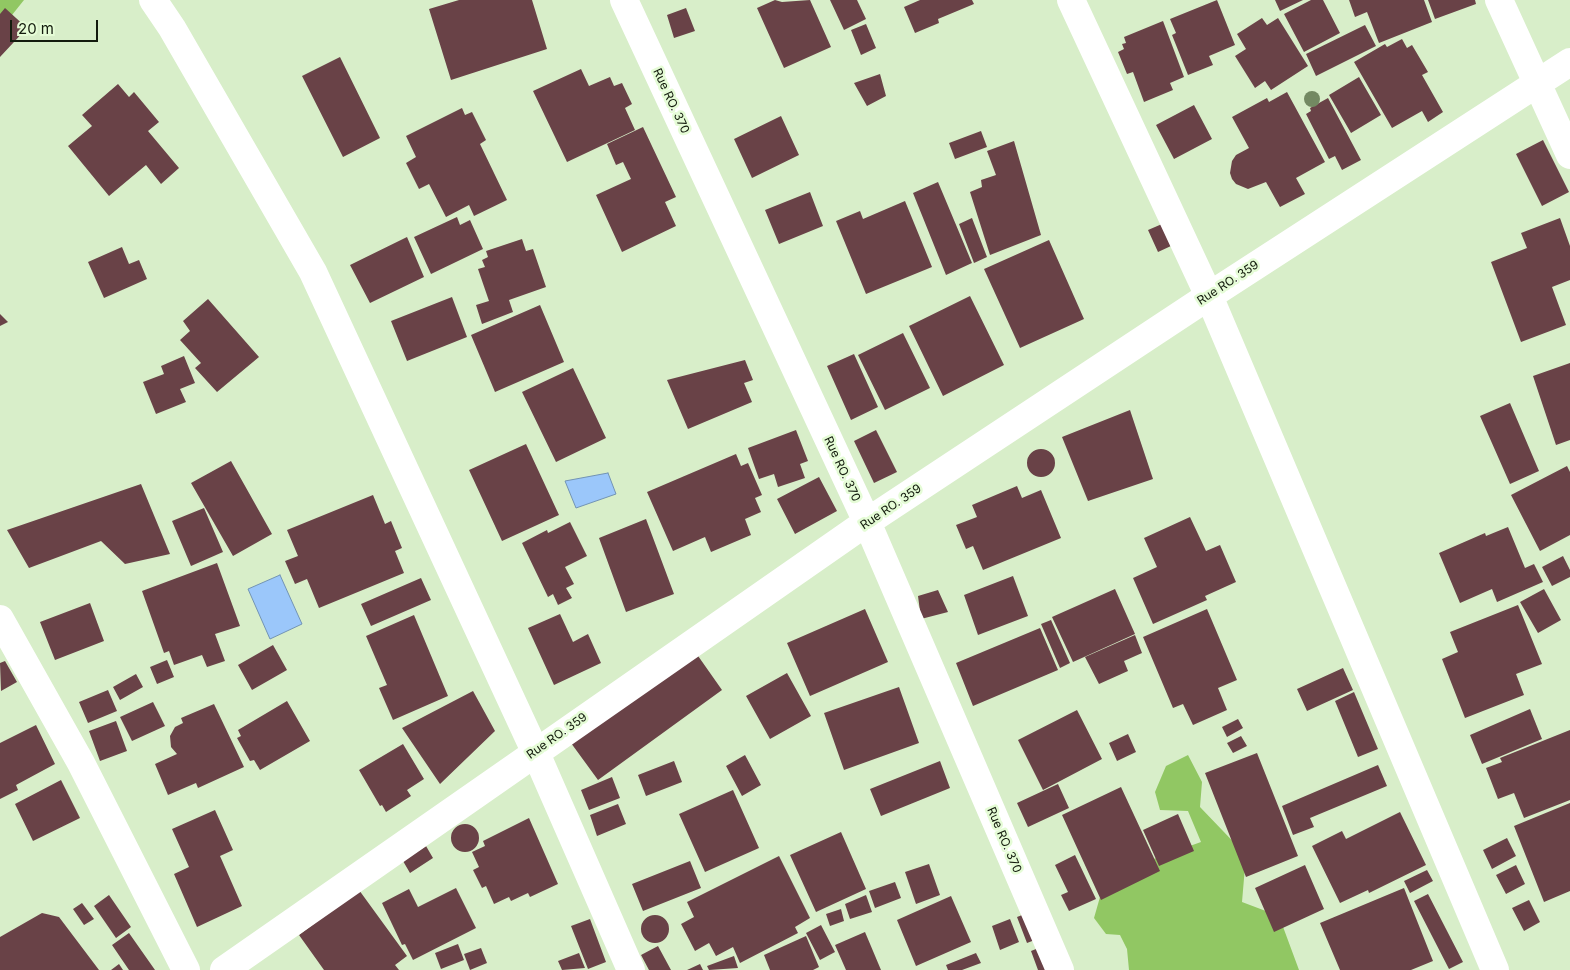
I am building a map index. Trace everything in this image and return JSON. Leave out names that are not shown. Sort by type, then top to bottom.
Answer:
[{"type":"street","points":[[153,0],[172,28],[313,272],[536,751],[631,970]]},
{"type":"street","name":"Rue RO. 370","points":[[624,0],[867,522],[1060,970]]},
{"type":"street","points":[[1071,0],[1209,296],[1495,970]]},
{"type":"street","points":[[1499,0],[1570,155]]},
{"type":"street","name":"Rue RO. 359","points":[[224,970],[867,522],[1209,296],[1570,62]]},
{"type":"street","points":[[0,618],[81,763],[186,970]]},
{"type":"green space","points":[[0,0],[24,0],[0,30]]},
{"type":"green space","points":[[1188,755],[1202,782],[1200,807],[1246,855],[1242,902],[1279,916],[1299,970],[1129,970],[1127,949],[1120,935],[1106,934],[1094,918],[1106,876],[1201,842],[1188,811],[1160,810],[1155,792],[1166,766]]},
{"type":"water","points":[[608,473],[616,494],[576,508],[565,481]]},
{"type":"water","points":[[280,575],[302,624],[270,639],[248,589]]},
{"type":"building","points":[[459,0],[532,0],[547,49],[451,80],[429,9]]},
{"type":"building","points":[[775,0],[782,2],[810,0],[831,47],[784,68],[757,8]]},
{"type":"building","points":[[830,0],[857,0],[866,19],[844,30]]},
{"type":"building","points":[[920,0],[972,0],[974,4],[938,19],[939,23],[915,33],[904,7]]},
{"type":"building","points":[[1217,0],[1235,45],[1209,56],[1213,65],[1188,75],[1172,35],[1176,33],[1170,19]]},
{"type":"building","points":[[1275,0],[1303,0],[1280,11]]},
{"type":"building","points":[[1311,0],[1323,0],[1340,33],[1304,52],[1284,14]]},
{"type":"building","points":[[1349,0],[1424,0],[1432,22],[1379,43],[1367,12],[1355,17]]},
{"type":"building","points":[[1428,0],[1475,0],[1476,4],[1435,19]]},
{"type":"building","points":[[5,8],[27,28],[0,57],[0,14]]},
{"type":"building","points":[[686,8],[695,31],[674,38],[667,15]]},
{"type":"building","points":[[1262,18],[1267,25],[1278,18],[1308,66],[1271,90],[1265,81],[1255,88],[1235,56],[1246,49],[1237,34]]},
{"type":"building","points":[[1163,21],[1184,77],[1170,83],[1173,90],[1144,102],[1133,72],[1127,74],[1118,52],[1124,49],[1122,44],[1126,43],[1124,37]]},
{"type":"building","points":[[866,24],[876,48],[861,55],[851,30]]},
{"type":"building","points":[[1365,25],[1376,46],[1316,76],[1306,54]]},
{"type":"building","points":[[1402,39],[1407,48],[1412,45],[1428,72],[1422,75],[1443,112],[1428,122],[1422,111],[1392,128],[1354,62],[1385,44],[1387,47]]},
{"type":"building","points":[[340,57],[380,138],[343,157],[302,76]]},
{"type":"building","points":[[581,69],[589,86],[610,77],[614,86],[622,83],[632,104],[625,108],[635,130],[567,162],[533,91]]},
{"type":"building","points":[[880,74],[886,96],[867,106],[854,83]]},
{"type":"building","points":[[1359,77],[1381,115],[1351,133],[1329,95]]},
{"type":"building","points":[[118,84],[129,97],[134,92],[159,122],[148,131],[179,168],[161,184],[146,165],[109,196],[68,146],[92,126],[82,115]]},
{"type":"building","points":[[1287,92],[1325,162],[1296,178],[1305,194],[1280,207],[1266,182],[1248,189],[1236,184],[1232,179],[1230,173],[1232,161],[1236,155],[1249,148],[1232,117],[1267,98],[1269,102]]},
{"type":"building","points":[[1328,98],[1361,160],[1342,170],[1335,156],[1329,159],[1306,114],[1311,111],[1310,108]]},
{"type":"building","points":[[1194,105],[1212,139],[1174,159],[1156,125]]},
{"type":"building","points":[[462,108],[465,115],[472,112],[486,140],[480,144],[507,200],[474,216],[469,205],[446,217],[429,184],[419,189],[406,163],[416,157],[406,136]]},
{"type":"building","points":[[781,116],[799,155],[752,178],[734,139]]},
{"type":"building","points":[[643,127],[676,197],[665,202],[676,226],[622,252],[596,195],[631,179],[623,162],[616,165],[607,144]]},
{"type":"building","points":[[981,131],[987,147],[955,159],[949,143]]},
{"type":"building","points":[[1543,140],[1569,192],[1542,206],[1516,154]]},
{"type":"building","points":[[1014,141],[1041,235],[990,255],[970,192],[982,187],[981,180],[996,175],[987,151]]},
{"type":"building","points":[[938,182],[972,263],[946,275],[913,193]]},
{"type":"building","points":[[810,192],[823,226],[779,244],[765,210]]},
{"type":"building","points":[[905,201],[932,267],[866,294],[836,221],[860,211],[863,219]]},
{"type":"building","points":[[457,217],[460,225],[470,220],[483,249],[431,274],[414,237]]},
{"type":"building","points":[[972,218],[987,257],[974,263],[959,224]]},
{"type":"building","points":[[1560,218],[1570,246],[1570,280],[1552,287],[1566,325],[1521,342],[1491,262],[1527,248],[1521,233]]},
{"type":"building","points":[[1162,224],[1171,246],[1158,252],[1148,230]]},
{"type":"building","points":[[407,237],[424,277],[370,303],[350,265]]},
{"type":"building","points":[[522,239],[526,251],[533,249],[546,287],[509,300],[513,312],[482,324],[476,305],[489,301],[478,269],[485,267],[482,260],[488,257],[486,251]]},
{"type":"building","points":[[1049,240],[1084,319],[1020,348],[984,269]]},
{"type":"building","points":[[122,247],[129,264],[139,260],[147,279],[104,298],[88,262]]},
{"type":"building","points":[[970,296],[1004,365],[943,396],[909,326]]},
{"type":"building","points":[[452,297],[467,337],[407,361],[391,321]]},
{"type":"building","points":[[208,299],[259,357],[217,392],[195,368],[201,363],[180,340],[190,331],[183,321]]},
{"type":"building","points":[[540,305],[564,362],[495,392],[471,335]]},
{"type":"building","points":[[0,314],[8,322],[0,326]]},
{"type":"building","points":[[903,333],[930,388],[885,410],[858,355]]},
{"type":"building","points":[[854,354],[878,407],[851,420],[827,366]]},
{"type":"building","points":[[184,356],[195,383],[180,389],[186,402],[156,414],[143,382],[164,374],[161,366]]},
{"type":"building","points":[[745,360],[753,380],[744,383],[752,402],[688,429],[667,380]]},
{"type":"building","points":[[1570,363],[1570,440],[1556,445],[1533,376]]},
{"type":"building","points":[[573,368],[606,438],[556,462],[522,392]]},
{"type":"building","points":[[1510,403],[1539,471],[1510,484],[1480,416]]},
{"type":"building","points":[[1130,410],[1153,479],[1088,501],[1062,437]]},
{"type":"building","points":[[796,430],[808,461],[800,464],[805,478],[778,487],[774,474],[759,479],[748,448]]},
{"type":"building","points":[[876,430],[897,472],[874,483],[854,441]]},
{"type":"building","points":[[526,444],[559,515],[502,541],[469,470]]},
{"type":"building","points":[[1041,449],[1051,453],[1055,463],[1051,473],[1041,477],[1031,473],[1027,463],[1031,453]]},
{"type":"building","points":[[736,454],[741,466],[748,463],[762,495],[755,498],[761,512],[745,519],[751,535],[711,552],[705,537],[673,551],[647,492]]},
{"type":"building","points":[[231,461],[272,534],[233,556],[191,483]]},
{"type":"building","points":[[1567,466],[1570,472],[1570,535],[1540,551],[1511,495]]},
{"type":"building","points":[[819,477],[837,511],[795,534],[777,499]]},
{"type":"building","points":[[141,484],[170,554],[125,564],[101,541],[29,568],[7,530]]},
{"type":"building","points":[[1017,486],[1022,498],[1041,490],[1061,538],[983,570],[973,546],[966,549],[956,525],[977,517],[972,505]]},
{"type":"building","points":[[373,495],[385,524],[391,521],[402,548],[395,551],[404,573],[319,608],[307,579],[295,584],[285,561],[298,556],[287,530]]},
{"type":"building","points":[[204,508],[223,552],[191,566],[172,521]]},
{"type":"building","points":[[1190,517],[1206,551],[1220,545],[1236,582],[1205,596],[1207,600],[1153,624],[1133,578],[1157,567],[1144,538]]},
{"type":"building","points":[[646,519],[674,594],[626,612],[599,538]]},
{"type":"building","points":[[570,522],[587,556],[565,567],[574,584],[566,588],[572,598],[558,605],[553,594],[548,597],[522,543],[547,530],[548,533]]},
{"type":"building","points":[[1508,527],[1525,568],[1534,564],[1543,582],[1497,602],[1492,589],[1460,603],[1439,553],[1485,533],[1486,536]]},
{"type":"building","points":[[1563,556],[1570,570],[1570,577],[1552,586],[1542,567]]},
{"type":"building","points":[[217,563],[240,626],[215,634],[225,661],[207,667],[202,655],[174,665],[169,651],[164,653],[142,591]]},
{"type":"building","points":[[1013,576],[1028,616],[978,635],[964,595]]},
{"type":"building","points":[[421,578],[431,600],[371,626],[361,604]]},
{"type":"building","points":[[1115,589],[1135,634],[1073,662],[1052,617]]},
{"type":"building","points":[[1544,589],[1561,620],[1538,633],[1520,602]]},
{"type":"building","points":[[938,590],[948,612],[921,619],[918,596]]},
{"type":"building","points":[[90,603],[104,641],[55,660],[40,622]]},
{"type":"building","points":[[1518,605],[1542,664],[1516,674],[1524,695],[1465,718],[1442,659],[1458,652],[1450,632]]},
{"type":"building","points":[[865,609],[888,662],[810,696],[787,643]]},
{"type":"building","points":[[1207,609],[1237,680],[1218,688],[1227,710],[1193,725],[1183,704],[1173,708],[1143,637]]},
{"type":"building","points":[[560,614],[573,642],[588,634],[601,663],[554,685],[528,628]]},
{"type":"building","points":[[414,615],[448,696],[393,720],[379,688],[387,685],[366,636]]},
{"type":"building","points":[[1051,620],[1070,663],[1060,668],[1041,624]]},
{"type":"building","points":[[1040,628],[1058,670],[973,706],[956,663]]},
{"type":"building","points":[[1135,635],[1142,653],[1124,661],[1128,671],[1099,684],[1085,657]]},
{"type":"building","points":[[273,645],[287,670],[252,690],[238,665]]},
{"type":"building","points":[[696,653],[722,690],[598,780],[571,743]]},
{"type":"building","points":[[167,660],[174,677],[157,684],[150,667]]},
{"type":"building","points":[[5,661],[17,682],[1,691],[0,663]]},
{"type":"building","points":[[1343,668],[1353,690],[1307,711],[1297,689]]},
{"type":"building","points":[[787,673],[811,716],[770,739],[746,696]]},
{"type":"building","points":[[136,674],[143,687],[120,700],[113,687]]},
{"type":"building","points":[[899,687],[919,743],[844,770],[824,713]]},
{"type":"building","points":[[108,690],[117,711],[88,723],[79,702]]},
{"type":"building","points":[[473,691],[495,731],[440,784],[402,728]]},
{"type":"building","points":[[1354,692],[1378,749],[1358,757],[1335,701]]},
{"type":"building","points":[[287,701],[310,741],[260,770],[254,760],[250,761],[237,738],[241,736],[238,730]]},
{"type":"building","points":[[153,702],[165,726],[132,741],[120,717]]},
{"type":"building","points":[[214,704],[244,767],[198,788],[196,783],[168,795],[155,764],[177,754],[171,747],[170,736],[175,727],[183,723],[181,718]]},
{"type":"building","points":[[1530,709],[1542,739],[1482,764],[1470,735]]},
{"type":"building","points":[[1077,710],[1102,759],[1043,790],[1018,740]]},
{"type":"building","points":[[1238,719],[1243,728],[1227,737],[1222,727]]},
{"type":"building","points":[[116,721],[127,751],[100,761],[89,731]]},
{"type":"building","points":[[36,725],[55,764],[16,785],[18,790],[0,799],[0,743]]},
{"type":"building","points":[[1570,730],[1570,800],[1524,818],[1514,793],[1498,799],[1486,768],[1502,762],[1500,758]]},
{"type":"building","points":[[1128,734],[1136,752],[1117,761],[1109,743]]},
{"type":"building","points":[[1241,736],[1247,746],[1233,753],[1227,743]]},
{"type":"building","points":[[403,744],[424,779],[407,790],[411,796],[386,812],[382,805],[380,806],[359,770]]},
{"type":"building","points":[[1257,753],[1298,856],[1246,877],[1205,773]]},
{"type":"building","points":[[745,755],[761,785],[742,796],[726,766]]},
{"type":"building","points":[[674,761],[682,782],[646,796],[638,775]]},
{"type":"building","points":[[940,761],[950,788],[881,816],[870,789]]},
{"type":"building","points":[[1378,765],[1387,786],[1310,818],[1314,827],[1293,835],[1282,806]]},
{"type":"building","points":[[612,777],[620,798],[589,810],[581,790]]},
{"type":"building","points":[[61,780],[80,818],[33,841],[15,804]]},
{"type":"building","points":[[1058,784],[1069,808],[1028,827],[1017,803]]},
{"type":"building","points":[[1121,787],[1160,871],[1101,900],[1062,815]]},
{"type":"building","points":[[733,790],[759,848],[705,872],[679,814]]},
{"type":"building","points":[[1570,803],[1570,891],[1544,902],[1514,826]]},
{"type":"building","points":[[618,804],[626,824],[597,836],[590,815]]},
{"type":"building","points":[[215,810],[233,850],[220,856],[242,906],[197,927],[174,874],[189,867],[172,829]]},
{"type":"building","points":[[1400,812],[1426,865],[1369,893],[1368,890],[1340,903],[1312,846],[1342,831],[1346,839]]},
{"type":"building","points":[[1178,814],[1194,851],[1159,866],[1143,830]]},
{"type":"building","points":[[529,818],[558,884],[530,897],[528,893],[511,901],[509,897],[494,904],[486,886],[482,888],[473,870],[479,867],[472,852],[485,846],[483,841]]},
{"type":"building","points":[[465,824],[475,828],[479,838],[475,848],[465,852],[455,848],[451,838],[455,828]]},
{"type":"building","points":[[841,832],[866,889],[816,912],[790,855]]},
{"type":"building","points":[[1507,838],[1516,856],[1492,869],[1483,850]]},
{"type":"building","points":[[426,846],[433,858],[410,873],[403,861]]},
{"type":"building","points":[[1075,855],[1096,899],[1069,911],[1061,895],[1068,892],[1055,865]]},
{"type":"building","points":[[779,856],[810,918],[795,927],[798,933],[740,963],[733,947],[716,956],[709,943],[695,951],[681,924],[694,917],[687,902]]},
{"type":"building","points":[[690,861],[701,888],[643,911],[632,884]]},
{"type":"building","points":[[929,864],[940,895],[916,904],[905,872]]},
{"type":"building","points":[[1305,865],[1324,909],[1274,932],[1255,888]]},
{"type":"building","points":[[1516,865],[1525,884],[1506,894],[1496,875]]},
{"type":"building","points":[[1427,870],[1433,881],[1410,893],[1404,881]]},
{"type":"building","points":[[895,882],[901,898],[875,908],[869,891]]},
{"type":"building","points":[[456,888],[476,928],[413,960],[405,944],[402,945],[382,903],[409,889],[418,907]]},
{"type":"building","points":[[1404,888],[1433,961],[1411,970],[1340,970],[1320,923]]},
{"type":"building","points":[[359,890],[407,956],[395,965],[399,970],[324,970],[299,935]]},
{"type":"building","points":[[1428,894],[1463,962],[1449,969],[1414,901]]},
{"type":"building","points":[[109,895],[131,927],[116,938],[94,906]]},
{"type":"building","points":[[866,895],[872,912],[850,919],[845,904]]},
{"type":"building","points":[[951,896],[971,942],[916,966],[897,920]]},
{"type":"building","points":[[1529,900],[1540,922],[1524,931],[1512,908]]},
{"type":"building","points":[[82,903],[94,919],[84,925],[73,909]]},
{"type":"building","points":[[841,909],[844,921],[830,926],[826,914]]},
{"type":"building","points":[[1030,912],[1040,938],[1027,943],[1017,917]]},
{"type":"building","points":[[42,913],[59,917],[99,970],[0,970],[0,937]]},
{"type":"building","points":[[655,915],[665,919],[669,929],[665,939],[655,943],[645,939],[641,929],[645,919]]},
{"type":"building","points":[[590,919],[606,962],[588,969],[571,926]]},
{"type":"building","points":[[1010,919],[1019,942],[1000,950],[992,926]]},
{"type":"building","points":[[821,925],[835,952],[820,960],[806,933]]},
{"type":"building","points":[[865,932],[881,970],[846,970],[835,945]]},
{"type":"building","points":[[129,933],[155,970],[129,970],[112,945]]},
{"type":"building","points":[[806,936],[819,967],[813,970],[770,970],[764,955]]},
{"type":"building","points":[[458,944],[464,960],[441,969],[435,953]]},
{"type":"building","points":[[1046,945],[1053,970],[1038,970],[1031,951]]},
{"type":"building","points":[[658,946],[671,970],[649,970],[641,955]]},
{"type":"building","points":[[481,948],[487,963],[470,970],[464,954]]},
{"type":"building","points":[[579,953],[585,968],[562,970],[558,961]]},
{"type":"building","points":[[976,953],[981,963],[962,970],[948,970],[946,965]]},
{"type":"building","points":[[734,956],[738,968],[709,970],[707,966]]},
{"type":"building","points":[[119,964],[123,970],[111,970]]},
{"type":"building","points":[[700,964],[703,970],[687,970]]}]
